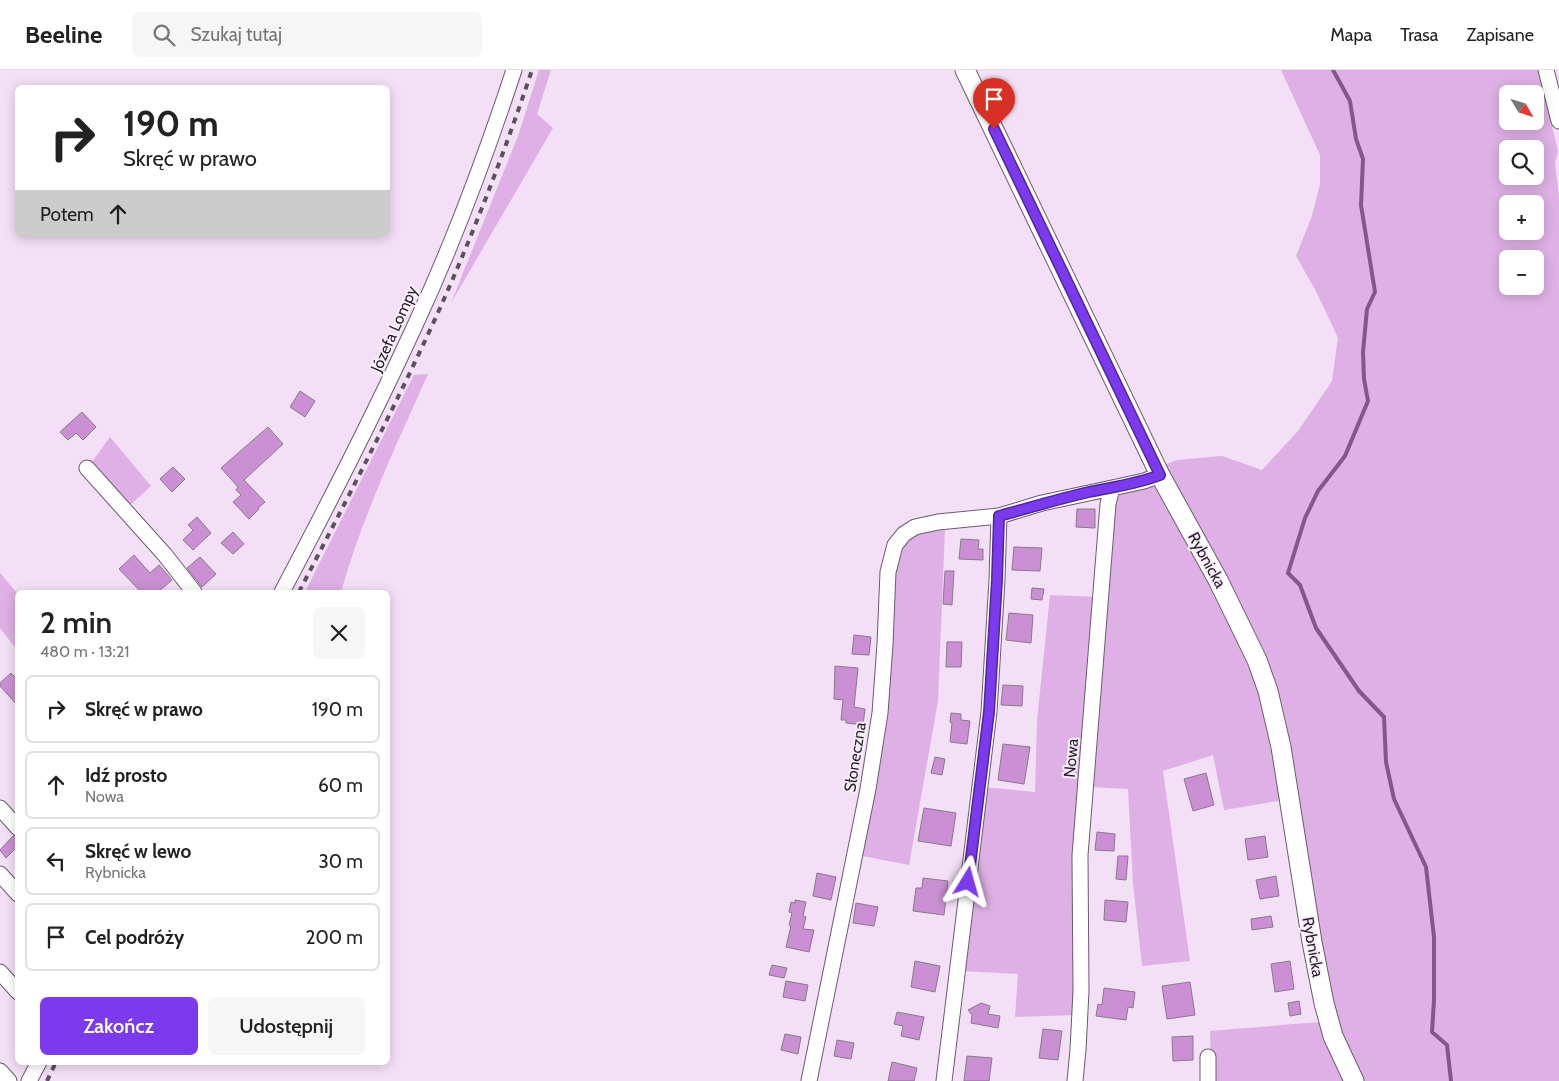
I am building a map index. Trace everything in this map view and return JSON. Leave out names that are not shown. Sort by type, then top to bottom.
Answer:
[{"type":"street","name":"Józefa Lompy","points":[[283,590],[380,400],[418,320],[488,148],[514,70]]},
{"type":"street","name":"Rybnicka","points":[[965,70],[1160,475],[1229,601],[1262,671],[1281,746],[1310,933],[1324,1003],[1333,1036],[1354,1081]]},
{"type":"street","points":[[1546,70],[1559,121]]},
{"type":"street","points":[[87,468],[165,555],[192,590]]},
{"type":"street","points":[[1112,488],[1144,481],[1160,475]]},
{"type":"street","name":"Słoneczna","points":[[809,1081],[868,789],[880,713],[888,572],[895,545],[904,534],[915,528],[938,522],[999,516],[1042,503],[1112,488]]},
{"type":"street","name":"Nowa","points":[[1075,1081],[1081,991],[1080,855],[1107,513],[1112,488]]},
{"type":"street","points":[[944,1081],[989,712],[999,516]]},
{"type":"street","points":[[0,808],[15,825]]},
{"type":"street","points":[[0,874],[15,891]]},
{"type":"street","points":[[0,972],[15,989]]},
{"type":"street","points":[[1208,1057],[1208,1081]]},
{"type":"street","points":[[29,1081],[37,1065]]},
{"type":"street","points":[[0,1071],[9,1081]]},
{"type":"shaded area","points":[[539,70],[551,70],[537,114],[553,128],[451,303],[518,136]]},
{"type":"shaded area","points":[[1281,70],[1538,70],[1542,85],[1499,85],[1499,130],[1544,130],[1544,94],[1558,151],[1555,162],[1559,197],[1559,1081],[1362,1081],[1332,1024],[1282,724],[1164,465],[1177,460],[1222,456],[1262,470],[1298,431],[1332,381],[1338,338],[1317,293],[1296,256],[1312,216],[1320,184],[1320,155]]},
{"type":"shaded area","points":[[428,374],[369,509],[342,590],[306,590],[414,375]]},
{"type":"shaded area","points":[[110,437],[151,486],[127,508],[89,466]]},
{"type":"shaded area","points":[[1149,485],[1160,489],[1254,668],[1284,800],[1224,810],[1213,755],[1163,771],[1190,961],[1142,966],[1133,883],[1128,789],[1092,787],[1109,533],[1118,495]]},
{"type":"shaded area","points":[[945,528],[938,701],[909,865],[857,855],[897,553],[908,537],[926,530]]},
{"type":"shaded area","points":[[0,573],[15,591],[15,647],[0,628]]},
{"type":"shaded area","points":[[1050,595],[1096,597],[1076,1015],[1015,1017],[1018,974],[962,971],[984,787],[1035,792],[1037,721]]},
{"type":"shaded area","points":[[1319,1022],[1346,1081],[1212,1081],[1210,1031]]},
{"type":"building","points":[[300,391],[315,401],[305,417],[290,407]]},
{"type":"building","points":[[82,412],[96,427],[83,440],[76,433],[68,440],[60,432]]},
{"type":"building","points":[[268,427],[283,444],[244,480],[265,502],[249,519],[233,502],[241,495],[236,490],[238,487],[221,468]]},
{"type":"building","points":[[173,467],[185,479],[172,492],[160,479]]},
{"type":"building","points":[[1077,509],[1095,509],[1095,528],[1076,527]]},
{"type":"building","points":[[197,517],[211,533],[193,550],[183,540],[193,530],[188,525]]},
{"type":"building","points":[[233,532],[244,544],[233,554],[221,543]]},
{"type":"building","points":[[961,539],[979,540],[978,549],[983,549],[983,560],[959,559]]},
{"type":"building","points":[[1014,547],[1042,548],[1040,571],[1012,570]]},
{"type":"building","points":[[134,555],[150,573],[159,565],[172,580],[160,590],[139,590],[119,569]]},
{"type":"building","points":[[200,557],[216,574],[202,587],[187,568]]},
{"type":"building","points":[[945,571],[954,571],[952,605],[943,604]]},
{"type":"building","points":[[1032,588],[1044,589],[1042,600],[1031,599]]},
{"type":"building","points":[[1009,613],[1033,615],[1031,643],[1006,640]]},
{"type":"building","points":[[854,635],[871,637],[869,655],[852,654]]},
{"type":"building","points":[[947,642],[962,642],[961,667],[946,667]]},
{"type":"building","points":[[835,666],[858,668],[854,707],[865,709],[863,725],[846,723],[846,720],[841,720],[843,700],[834,699]]},
{"type":"building","points":[[11,673],[15,677],[15,703],[0,686],[0,683]]},
{"type":"building","points":[[1003,685],[1023,686],[1022,706],[1001,705]]},
{"type":"building","points":[[951,713],[961,714],[961,720],[970,721],[967,744],[950,742]]},
{"type":"building","points":[[1003,744],[1030,747],[1024,784],[998,780]]},
{"type":"building","points":[[935,757],[945,759],[942,775],[931,773]]},
{"type":"building","points":[[1206,773],[1214,805],[1193,811],[1184,779]]},
{"type":"building","points":[[924,808],[956,813],[951,846],[918,841]]},
{"type":"building","points":[[1097,832],[1115,834],[1114,851],[1095,850]]},
{"type":"building","points":[[13,836],[15,836],[15,849],[6,858],[0,850]]},
{"type":"building","points":[[1265,836],[1268,857],[1248,860],[1245,839]]},
{"type":"building","points":[[1118,856],[1128,856],[1126,880],[1116,879]]},
{"type":"building","points":[[817,873],[836,877],[831,900],[813,896]]},
{"type":"building","points":[[1276,876],[1279,896],[1260,899],[1256,880]]},
{"type":"building","points":[[923,878],[948,881],[944,915],[913,911],[916,888],[922,888]]},
{"type":"building","points":[[795,900],[806,902],[803,916],[806,917],[803,929],[814,930],[809,952],[786,947],[791,926],[789,925],[792,913],[789,912],[791,902],[795,903]]},
{"type":"building","points":[[1105,900],[1128,902],[1126,922],[1104,920]]},
{"type":"building","points":[[856,903],[878,907],[874,926],[853,923]]},
{"type":"building","points":[[1271,916],[1273,927],[1252,930],[1251,919]]},
{"type":"building","points":[[915,961],[940,966],[935,992],[911,987]]},
{"type":"building","points":[[1290,961],[1294,989],[1275,992],[1271,964]]},
{"type":"building","points":[[772,965],[787,968],[784,978],[769,975]]},
{"type":"building","points":[[786,981],[808,985],[805,1001],[783,997]]},
{"type":"building","points":[[1190,982],[1195,1015],[1167,1019],[1162,986]]},
{"type":"building","points":[[1104,988],[1135,992],[1133,1008],[1128,1007],[1126,1020],[1096,1016],[1098,1004],[1102,1005]]},
{"type":"building","points":[[1299,1001],[1301,1014],[1290,1016],[1288,1003]]},
{"type":"building","points":[[981,1003],[990,1006],[988,1014],[1000,1016],[998,1028],[971,1023],[972,1015],[968,1010]]},
{"type":"building","points":[[897,1012],[924,1017],[919,1040],[901,1036],[903,1026],[894,1024]]},
{"type":"building","points":[[1043,1029],[1062,1031],[1058,1060],[1039,1058]]},
{"type":"building","points":[[785,1034],[801,1037],[798,1054],[781,1050]]},
{"type":"building","points":[[1193,1036],[1193,1060],[1173,1061],[1172,1037]]},
{"type":"building","points":[[837,1040],[854,1043],[851,1059],[834,1056]]},
{"type":"building","points":[[967,1056],[992,1058],[989,1081],[964,1081]]},
{"type":"building","points":[[892,1062],[917,1068],[914,1081],[888,1081]]},
{"type":"waterway","points":[[1333,70],[1350,101],[1356,139],[1363,159],[1361,205],[1375,292],[1367,309],[1363,352],[1364,379],[1368,401],[1345,456],[1318,491],[1305,518],[1288,573],[1300,585],[1316,628],[1359,691],[1384,717],[1386,762],[1394,799],[1426,867],[1434,937],[1432,1032],[1447,1045],[1451,1081]]},
{"type":"railway","points":[[300,590],[352,490],[436,317],[487,195],[532,70]]},
{"type":"railway","points":[[47,1081],[55,1065]]},
{"type":"route","points":[[968,882],[989,712],[999,516],[1042,503],[1149,480],[1160,475],[994,129]]}]
